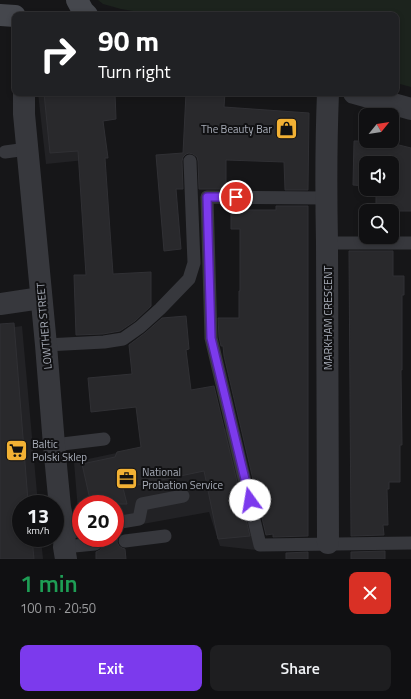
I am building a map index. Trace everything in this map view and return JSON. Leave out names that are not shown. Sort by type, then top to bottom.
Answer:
[{"type":"main road","points":[[22,0],[22,12]]},
{"type":"main road","points":[[77,0],[84,12]]},
{"type":"main road","points":[[0,15],[12,16]]},
{"type":"street","name":"LOWTHER STREET","points":[[24,96],[27,149],[60,507],[69,542]]},
{"type":"street","name":"MARKHAM CRESCENT","points":[[328,96],[326,198],[328,543]]},
{"type":"street","points":[[365,96],[411,109]]},
{"type":"street","points":[[0,304],[41,298]]},
{"type":"lane","points":[[5,152],[27,149]]},
{"type":"lane","points":[[46,345],[104,342],[123,339],[140,327],[189,279],[194,263],[190,161]]},
{"type":"lane","points":[[326,198],[207,197],[211,338],[260,545],[411,543]]},
{"type":"lane","points":[[327,243],[411,243]]},
{"type":"lane","points":[[54,445],[104,439]]},
{"type":"lane","points":[[124,522],[139,519],[142,504],[183,496]]},
{"type":"lane","points":[[125,541],[165,536]]},
{"type":"shaded area","points":[[98,0],[411,0],[411,87],[399,84],[399,12],[139,12],[103,4]]},
{"type":"shaded area","points":[[38,96],[88,96],[95,159],[46,164]]},
{"type":"shaded area","points":[[22,326],[37,495],[12,495],[12,547],[42,547],[43,559],[0,559],[0,329]]},
{"type":"shaded area","points":[[227,428],[256,550],[220,546],[209,512],[124,527],[124,495],[77,495],[74,462],[220,431]]},
{"type":"building","points":[[44,96],[115,96],[116,119],[103,121],[108,158],[105,158],[113,274],[151,272],[151,306],[135,321],[120,331],[103,334],[76,335],[74,275],[86,275],[78,151],[50,153]]},
{"type":"building","points":[[186,96],[225,96],[224,107],[309,113],[308,190],[285,190],[284,162],[226,160],[226,189],[199,189],[197,157],[193,154],[186,154],[182,161],[183,189],[176,189],[181,249],[164,251],[156,155],[183,153]]},
{"type":"building","points":[[354,141],[359,141],[359,148],[399,148],[399,145],[411,148],[411,211],[399,211],[399,204],[376,204],[376,196],[399,196],[399,156],[359,156],[359,185],[353,185]]},
{"type":"building","points":[[276,206],[308,206],[308,536],[273,537],[273,534],[266,535],[224,356],[223,346],[221,346],[219,337],[218,318],[239,318],[240,229],[231,229],[231,210],[276,210]]},
{"type":"building","points":[[349,251],[393,251],[393,276],[404,276],[404,295],[402,295],[402,445],[400,445],[400,482],[389,482],[389,489],[387,489],[388,525],[383,525],[384,535],[351,536]]},
{"type":"building","points":[[186,316],[189,349],[186,350],[191,390],[214,386],[250,536],[218,539],[204,471],[123,488],[127,504],[124,504],[124,495],[89,495],[82,464],[115,457],[117,452],[141,447],[136,407],[91,412],[88,378],[132,374],[129,345],[162,318]]},
{"type":"building","points":[[14,323],[28,495],[12,495],[12,547],[33,547],[34,559],[0,559],[0,324]]},
{"type":"building","points":[[102,547],[120,547],[125,549],[126,559],[96,559],[96,552]]},
{"type":"building","points":[[385,551],[385,559],[351,559],[351,552]]},
{"type":"building","points":[[308,552],[308,559],[286,559],[286,553]]},
{"type":"place","name":"The Beauty Bar","points":[[287,129]]},
{"type":"place","name":"Baltic Polski Sklep","points":[[16,450]]},
{"type":"place","name":"National Probation Service","points":[[127,478]]},
{"type":"route","points":[[236,197],[207,197],[211,338],[250,500]]}]
